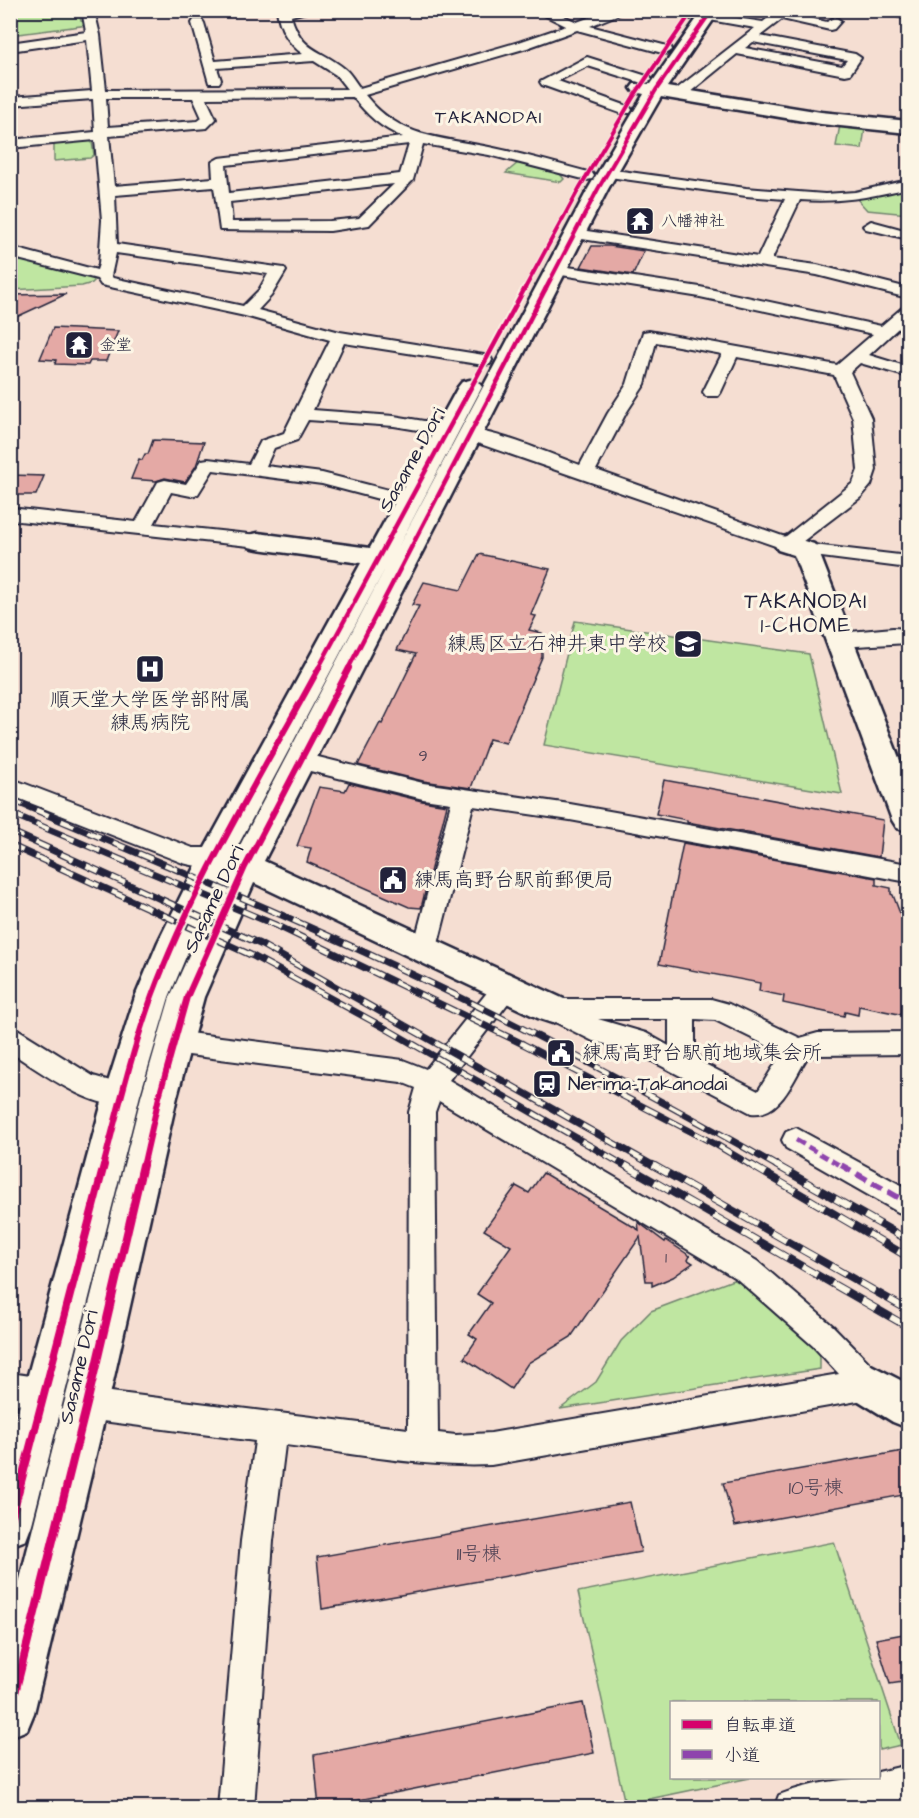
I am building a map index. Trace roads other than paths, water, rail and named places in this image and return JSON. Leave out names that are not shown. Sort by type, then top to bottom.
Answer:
[{"type":"main road","name":"Sasame Dori","points":[[10,1524],[27,1390],[152,997],[175,942],[302,761],[392,559],[409,501],[484,360],[597,175],[666,50],[695,13]]},
{"type":"main road","name":"Sasame Dori","points":[[12,1702],[87,1404],[173,1042],[230,862],[392,559],[471,435],[574,234],[625,110],[647,86],[695,13]]},
{"type":"main road","points":[[647,86],[679,94],[821,118],[909,127]]},
{"type":"main road","points":[[258,541],[392,559]]},
{"type":"main road","points":[[796,547],[839,640],[909,820]]},
{"type":"main road","points":[[230,862],[425,948],[552,1009]]},
{"type":"main road","points":[[869,1384],[909,1407]]},
{"type":"street","points":[[88,10],[94,35],[100,94],[106,191],[109,248],[103,276]]},
{"type":"street","points":[[308,10],[283,12],[290,34],[301,47],[341,72],[371,111],[380,119],[391,127],[419,140]]},
{"type":"street","points":[[10,101],[100,94],[357,93],[513,48],[623,10]]},
{"type":"street","points":[[889,10],[907,18]]},
{"type":"street","points":[[542,11],[576,26],[666,50]]},
{"type":"street","points":[[695,13],[765,26]]},
{"type":"street","points":[[679,94],[783,13],[830,26],[835,21]]},
{"type":"street","points":[[198,23],[218,94]]},
{"type":"street","points":[[10,47],[94,35]]},
{"type":"street","points":[[734,50],[845,71],[855,58],[750,38]]},
{"type":"street","points":[[209,65],[314,57]]},
{"type":"street","points":[[625,110],[547,82],[587,61],[647,86]]},
{"type":"street","points":[[10,144],[202,124],[209,119],[198,94]]},
{"type":"street","points":[[419,140],[406,178],[364,222],[330,226],[225,227],[219,162],[419,140],[490,151],[597,175],[794,197],[855,196],[909,184]]},
{"type":"street","points":[[222,198],[406,178]]},
{"type":"street","points":[[106,191],[221,182]]},
{"type":"street","points":[[763,261],[794,197]]},
{"type":"street","points":[[871,226],[909,235]]},
{"type":"street","points":[[574,234],[817,270],[909,293]]},
{"type":"street","points":[[109,248],[278,271],[265,293],[247,312]]},
{"type":"street","points":[[10,252],[103,276],[107,282],[247,312],[339,338],[484,360]]},
{"type":"street","points":[[555,270],[700,292],[886,332]]},
{"type":"street","points":[[842,370],[909,311]]},
{"type":"street","points":[[585,473],[617,413],[636,384],[649,336],[842,370]]},
{"type":"street","points":[[256,470],[267,445],[291,436],[339,338]]},
{"type":"street","points":[[712,392],[732,350]]},
{"type":"street","points":[[856,357],[909,372]]},
{"type":"street","points":[[796,547],[862,485],[867,470],[862,418],[842,370]]},
{"type":"street","points":[[301,414],[394,421],[448,430]]},
{"type":"street","points":[[471,435],[489,438],[796,547],[909,562]]},
{"type":"street","points":[[142,528],[165,486],[191,490],[208,464],[322,479],[409,501]]},
{"type":"street","points":[[10,514],[258,541]]},
{"type":"street","points":[[839,640],[893,635],[909,636]]},
{"type":"street","points":[[302,761],[423,791],[570,812],[909,873]]},
{"type":"street","points":[[10,786],[191,857],[230,862]]},
{"type":"street","points":[[425,948],[464,797]]},
{"type":"street","points":[[423,1448],[422,1112],[431,1083],[506,987]]},
{"type":"street","points":[[552,1009],[720,1011],[798,1049],[818,1044],[909,1043]]},
{"type":"street","points":[[552,1009],[602,1033],[637,1041],[750,1102],[760,1103],[767,1099],[798,1049]]},
{"type":"street","points":[[682,1009],[682,1045],[690,1069]]},
{"type":"street","points":[[10,1038],[87,1086],[122,1095]]},
{"type":"street","points":[[173,1042],[403,1071],[431,1083],[747,1270],[823,1336],[869,1384]]},
{"type":"street","points":[[796,1140],[909,1203]]},
{"type":"street","points":[[87,1404],[456,1451],[491,1449],[869,1384]]},
{"type":"street","points":[[236,1808],[257,1541],[272,1428]]},
{"type":"street","points":[[792,1808],[909,1783]]},
{"type":"railway","points":[[10,799],[356,948],[453,994],[594,1066],[779,1167]]},
{"type":"railway","points":[[10,813],[278,926],[523,1044],[715,1144],[754,1167]]},
{"type":"railway","points":[[10,831],[260,944],[656,1167]]},
{"type":"railway","points":[[10,845],[253,956],[385,1028],[627,1167]]},
{"type":"railway","points":[[625,1165],[908,1327]]},
{"type":"railway","points":[[653,1165],[908,1310]]},
{"type":"railway","points":[[751,1165],[908,1257]]},
{"type":"railway","points":[[776,1165],[908,1240]]},
{"type":"place","name":"八幡神社","points":[[640,221]]},
{"type":"place","name":"金堂","points":[[79,345]]},
{"type":"place","name":"練馬区立石神井東中学校","points":[[688,644]]},
{"type":"place","name":"順天堂大学医学部附属 練馬病院","points":[[150,669]]},
{"type":"place","name":"練馬高野台駅前郵便局","points":[[393,880]]},
{"type":"place","name":"練馬高野台駅前地域集会所","points":[[561,1053]]},
{"type":"place","name":"Nerima-Takanodai","points":[[547,1084]]},
{"type":"district","name":"TAKANODAI","points":[[489,117]]},
{"type":"district","name":"TAKANODAI 1-CHOME","points":[[806,613]]}]
